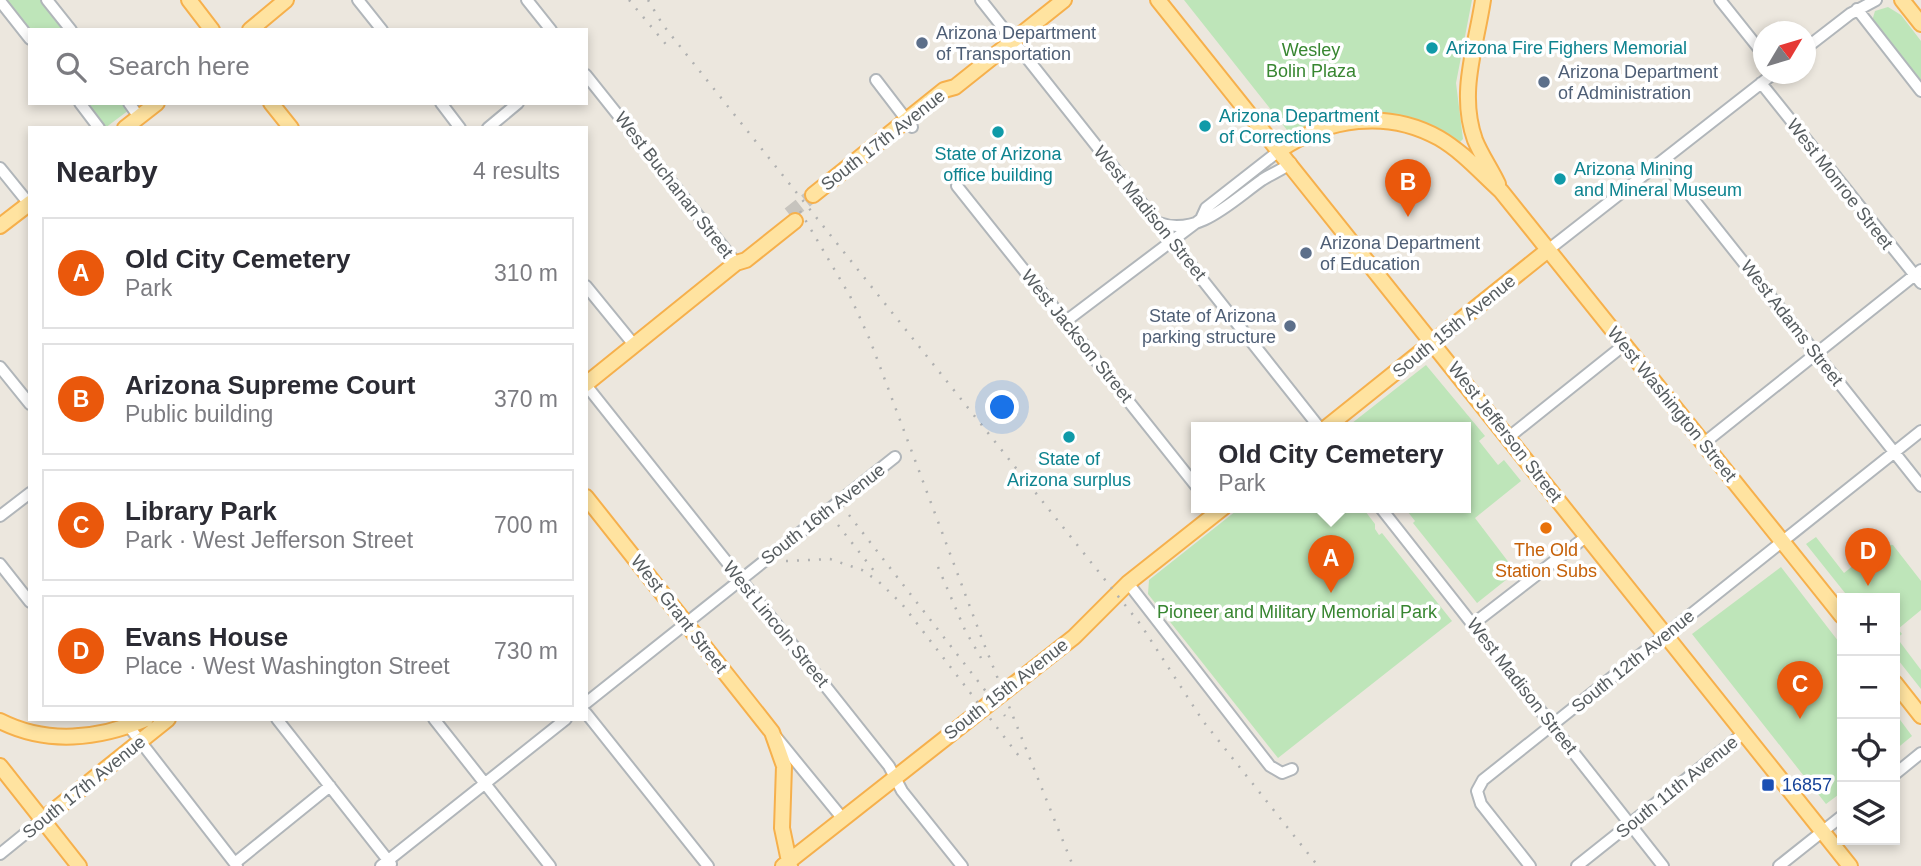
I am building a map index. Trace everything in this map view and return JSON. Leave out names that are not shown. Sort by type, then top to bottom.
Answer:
[{"type":"main road","points":[[188,0],[210,28]]},
{"type":"main road","points":[[252,28],[286,0]]},
{"type":"main road","name":"South 17th Avenue","points":[[816,199],[910,123],[944,90],[955,87],[1064,0]]},
{"type":"main road","name":"West Jefferson Street","points":[[1158,0],[1291,163],[1850,866]]},
{"type":"main road","name":"West Washington Street","points":[[1483,0],[1469,70],[1468,101],[1475,139],[1501,191]]},
{"type":"main road","points":[[1902,0],[1921,24]]},
{"type":"main road","points":[[128,126],[154,105]]},
{"type":"main road","points":[[273,105],[289,126]]},
{"type":"main road","name":"West Washington Street","points":[[1280,150],[1324,126],[1362,120],[1403,124],[1438,138],[1454,148],[1501,191],[1837,610]]},
{"type":"main road","points":[[0,226],[28,205]]},
{"type":"main road","points":[[588,382],[736,263],[740,254],[792,218]]},
{"type":"main road","name":"South 15th Avenue","points":[[1333,422],[1548,250]]},
{"type":"main road","name":"West Grant Street","points":[[588,500],[772,732],[783,766],[782,828],[787,865]]},
{"type":"main road","name":"South 15th Avenue","points":[[787,865],[895,776],[1074,637],[1128,583],[1213,513]]},
{"type":"main road","points":[[1900,689],[1921,716]]},
{"type":"main road","points":[[0,721],[29,733],[54,737],[103,734],[126,723]]},
{"type":"main road","name":"South 17th Avenue","points":[[42,820],[166,721]]},
{"type":"main road","points":[[0,765],[79,866]]},
{"type":"street","points":[[47,0],[69,28]]},
{"type":"street","points":[[358,0],[380,28]]},
{"type":"street","points":[[527,0],[549,28]]},
{"type":"street","name":"West Madison Street","points":[[981,0],[1315,422]]},
{"type":"street","points":[[1720,0],[1753,42]]},
{"type":"street","points":[[1816,40],[1857,9],[1876,0]]},
{"type":"street","points":[[0,1],[28,36]]},
{"type":"street","points":[[1857,9],[1921,91]]},
{"type":"street","name":"West Buchanan Street","points":[[588,78],[736,263]]},
{"type":"street","points":[[876,80],[910,123]]},
{"type":"street","points":[[1548,250],[1760,84]]},
{"type":"street","name":"West Monroe Street","points":[[1762,84],[1919,276]]},
{"type":"street","points":[[82,105],[97,126]]},
{"type":"street","points":[[130,105],[139,117]]},
{"type":"street","points":[[443,105],[458,126]]},
{"type":"street","points":[[490,126],[517,105]]},
{"type":"street","points":[[1066,321],[1201,219],[1206,208],[1280,150]]},
{"type":"street","name":"West Adams Street","points":[[1663,161],[1921,486]]},
{"type":"street","points":[[1159,223],[1180,228],[1213,216],[1291,163]]},
{"type":"street","points":[[0,168],[28,203]]},
{"type":"street","name":"West Jackson Street","points":[[957,186],[1191,480]]},
{"type":"street","points":[[1704,443],[1816,353],[1919,276]]},
{"type":"street","points":[[588,288],[635,346]]},
{"type":"street","points":[[1509,437],[1624,345]]},
{"type":"street","points":[[0,367],[28,402]]},
{"type":"street","name":"West Lincoln Street","points":[[588,387],[895,776],[902,791],[962,866]]},
{"type":"street","name":"South 12th Avenue","points":[[1530,866],[1481,804],[1477,791],[1483,780],[1921,431]]},
{"type":"street","name":"South 16th Avenue","points":[[588,701],[895,457]]},
{"type":"street","points":[[0,516],[28,495]]},
{"type":"street","name":"West Madison Street","points":[[1385,513],[1663,866]]},
{"type":"street","points":[[1473,624],[1587,536]]},
{"type":"street","points":[[0,564],[28,599]]},
{"type":"street","points":[[1128,583],[1270,766],[1282,773],[1292,769]]},
{"type":"street","points":[[588,716],[708,866]]},
{"type":"street","points":[[279,721],[387,864],[564,721]]},
{"type":"street","points":[[436,721],[550,866]]},
{"type":"street","points":[[126,723],[236,865],[330,786]]},
{"type":"street","name":"West Grant Street","points":[[772,732],[843,819]]},
{"type":"street","name":"South 11th Avenue","points":[[1577,866],[1744,733]]},
{"type":"street","points":[[1900,770],[1921,753]]},
{"type":"street","name":"South 17th Avenue","points":[[0,854],[42,820]]},
{"type":"street","points":[[1779,866],[1837,820]]},
{"type":"green space","points":[[4,0],[44,0],[65,28],[28,28],[28,30]]},
{"type":"green space","name":"Wesley Bolin Plaza","points":[[1184,0],[1472,0],[1456,83],[1463,139],[1460,142],[1445,134],[1337,118],[1320,121],[1291,135]]},
{"type":"green space","points":[[1888,7],[1901,15],[1921,41],[1921,82],[1872,21],[1875,11]]},
{"type":"green space","points":[[87,105],[126,105],[129,110],[108,126],[103,126]]},
{"type":"green space","points":[[1426,365],[1485,436],[1479,441],[1498,465],[1504,460],[1521,481],[1475,518],[1516,572],[1477,603],[1413,523],[1415,521],[1409,513],[1471,513],[1471,422],[1353,422]]},
{"type":"green space","name":"Pioneer and Military Memorial Park","points":[[1233,513],[1367,513],[1379,535],[1382,533],[1452,621],[1278,758],[1148,594],[1149,580]]},
{"type":"green space","points":[[1816,537],[1844,573],[1880,544],[1893,545],[1921,581],[1921,610],[1900,627],[1900,593],[1845,593],[1806,544]]},
{"type":"green space","points":[[1781,567],[1837,640],[1837,796],[1826,804],[1692,634]]},
{"type":"green space","points":[[1900,642],[1921,670],[1921,689],[1900,662]]},
{"type":"green space","points":[[1900,720],[1912,736],[1900,746]]},
{"type":"tunnel","points":[[789,214],[813,195]]},
{"type":"railway","points":[[629,0],[669,48]]},
{"type":"railway","points":[[648,0],[663,25],[1141,625],[1203,721],[1318,866]]},
{"type":"railway","points":[[800,211],[850,296],[870,340],[982,639],[1073,866]]},
{"type":"railway","points":[[849,515],[1005,716]]},
{"type":"railway","points":[[838,525],[878,576]]},
{"type":"railway","points":[[786,561],[830,559],[862,570],[878,581],[902,604],[1022,760]]},
{"type":"railway","points":[[938,567],[965,630],[981,658]]},
{"type":"place","name":"Arizona Department of Transportation","points":[[922,43]]},
{"type":"place","name":"Arizona Fire Fighers Memorial","points":[[1432,48]]},
{"type":"place","name":"Arizona Department of Administration","points":[[1544,82]]},
{"type":"place","name":"Arizona Department of Corrections","points":[[1205,126]]},
{"type":"place","name":"State of Arizona office building","points":[[998,132]]},
{"type":"place","name":"Arizona Mining and Mineral Museum","points":[[1560,179]]},
{"type":"place","name":"Arizona Supreme Court","points":[[1408,217]]},
{"type":"place","name":"Arizona Department of Education","points":[[1306,253]]},
{"type":"place","name":"State of Arizona parking structure","points":[[1290,326]]},
{"type":"place","name":"State of Arizona surplus","points":[[1069,437]]},
{"type":"place","name":"The Old Station Subs","points":[[1546,528]]},
{"type":"place","name":"Evans House","points":[[1868,586]]},
{"type":"place","name":"Old City Cemetery","points":[[1331,593]]},
{"type":"place","name":"Library Park","points":[[1800,719]]},
{"type":"place","name":"16857","points":[[1768,785]]}]
